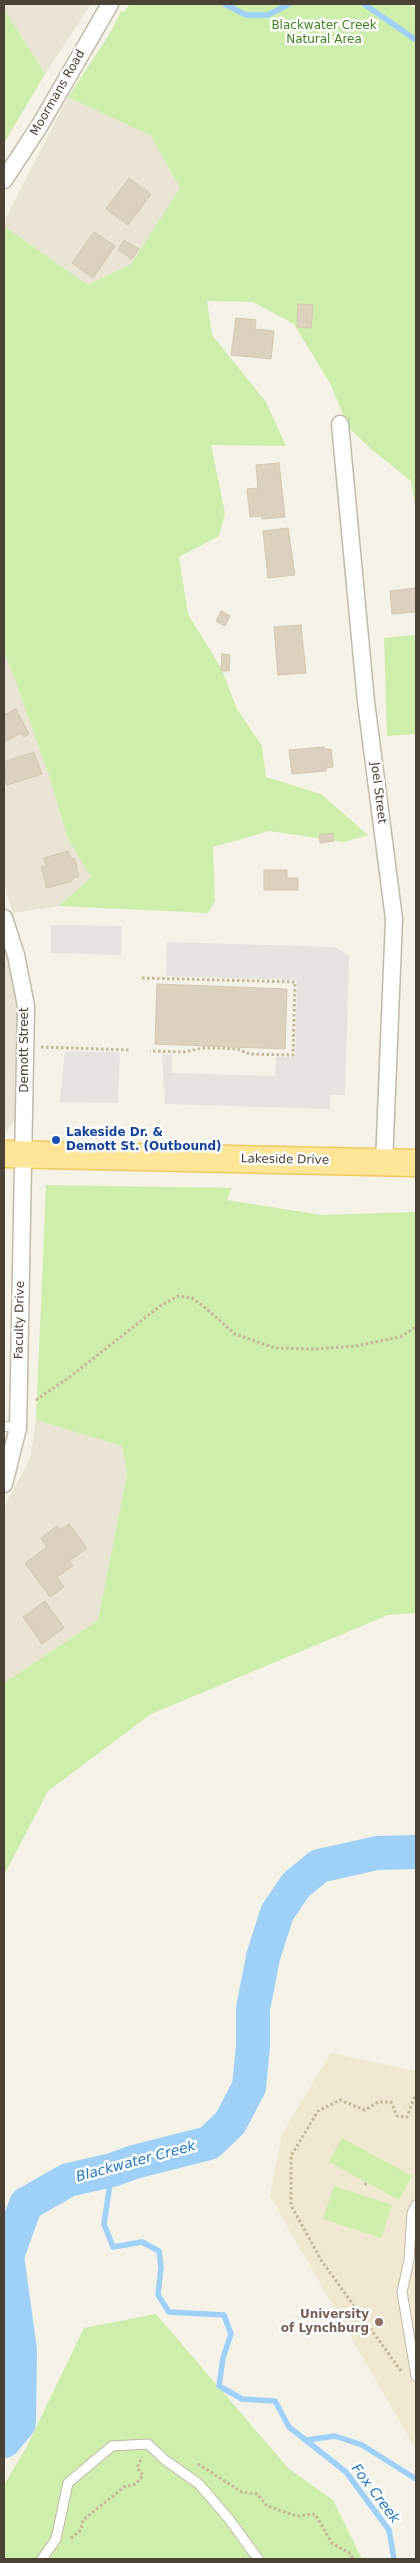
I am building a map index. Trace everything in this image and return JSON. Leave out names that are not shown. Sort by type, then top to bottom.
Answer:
[{"type":"main road","name":"Lakeside Drive","points":[[14,1154],[416,1163]]},
{"type":"street","name":"Moormans Road","points":[[4,180],[40,126],[110,4]]},
{"type":"street","name":"Joel Street","points":[[340,424],[366,702],[394,919],[384,1163]]},
{"type":"street","name":"Demott Street","points":[[4,918],[16,955],[26,1006],[14,1154]]},
{"type":"street","name":"Faculty Drive","points":[[4,1484],[11,1427],[14,1154]]},
{"type":"lane","points":[[416,2206],[412,2213],[409,2260],[402,2292],[416,2376]]},
{"type":"lane","points":[[42,2559],[56,2539],[68,2483],[112,2446],[148,2444],[165,2460],[199,2484],[230,2519],[258,2559]]},
{"type":"path","points":[[142,978],[295,982],[293,1055],[250,1054],[237,1049],[221,1047],[184,1052],[150,1051]]},
{"type":"path","points":[[38,1046],[129,1050]]},
{"type":"path","points":[[33,1403],[71,1376],[160,1306],[178,1296],[192,1298],[204,1306],[235,1334],[275,1348],[315,1349],[356,1346],[400,1337],[416,1327]]},
{"type":"path","points":[[405,2377],[321,2260],[291,2205],[291,2156],[318,2111],[340,2100],[365,2110],[378,2102],[391,2102],[397,2116],[407,2117],[416,2097]]},
{"type":"path","points":[[70,2542],[72,2536],[81,2530],[84,2520],[124,2487],[136,2484],[143,2475],[136,2468],[141,2458],[147,2452],[148,2444]]},
{"type":"path","points":[[165,2460],[184,2454],[234,2487],[256,2494],[267,2506],[297,2516],[315,2514],[332,2543],[352,2554],[352,2559]]},
{"type":"shaded area","points":[[4,4],[91,4],[45,74],[4,9]]},
{"type":"shaded area","points":[[68,97],[151,136],[180,188],[131,264],[88,285],[4,226],[4,222]]},
{"type":"shaded area","points":[[4,650],[49,775],[67,837],[92,877],[59,906],[13,913],[4,884]]},
{"type":"shaded area","points":[[51,925],[122,926],[121,955],[51,953]]},
{"type":"shaded area","points":[[4,941],[17,998],[17,1115],[4,1136]]},
{"type":"shaded area","points":[[167,942],[335,947],[349,956],[345,1095],[330,1095],[330,1109],[165,1104],[162,1054],[172,1055],[172,1073],[275,1076],[276,1057],[295,1057],[297,980],[166,976]]},
{"type":"shaded area","points":[[65,1051],[120,1052],[118,1103],[60,1102]]},
{"type":"shaded area","points":[[36,1420],[122,1446],[127,1474],[98,1620],[4,1683],[4,1507],[30,1459]]},
{"type":"shaded area","name":"University of Lynchburg","points":[[331,2053],[416,2071],[416,2450],[270,2196],[282,2134]]},
{"type":"green space","name":"Blackwater Creek Natural Area","points":[[130,4],[407,4],[416,8],[416,510],[411,481],[371,449],[348,427],[331,385],[294,324],[253,302],[207,301],[212,335],[266,402],[286,446],[211,445],[225,513],[219,536],[179,557],[188,614],[221,668],[237,709],[262,746],[266,777],[321,794],[368,835],[344,842],[269,831],[213,847],[215,901],[208,913],[59,906],[91,877],[67,837],[49,775],[4,650],[4,226],[88,285],[131,264],[180,188],[151,136],[68,97],[109,35],[121,11],[124,12]]},
{"type":"green space","points":[[4,9],[45,74],[4,143]]},
{"type":"green space","points":[[416,635],[416,734],[387,736],[384,638]]},
{"type":"green space","points":[[46,1185],[232,1188],[227,1200],[321,1215],[416,1212],[416,1613],[388,1615],[151,1714],[48,1791],[4,1875],[4,1683],[98,1620],[127,1474],[122,1446],[36,1420]]},
{"type":"green space","points":[[342,2138],[412,2176],[399,2200],[329,2162]]},
{"type":"green space","points":[[334,2186],[392,2205],[381,2238],[323,2219]]},
{"type":"green space","points":[[156,2314],[289,2469],[333,2500],[362,2559],[4,2559],[4,2485],[27,2446],[84,2328]]},
{"type":"building","points":[[129,178],[151,194],[128,225],[106,209]]},
{"type":"building","points":[[94,232],[115,246],[93,278],[72,263]]},
{"type":"building","points":[[124,240],[139,249],[132,259],[118,250]]},
{"type":"building","points":[[298,304],[313,305],[311,328],[297,327]]},
{"type":"building","points":[[236,318],[256,320],[255,329],[274,331],[271,359],[231,355]]},
{"type":"building","points":[[279,463],[285,517],[262,519],[261,516],[250,517],[247,489],[258,488],[256,465]]},
{"type":"building","points":[[288,528],[295,575],[268,578],[263,531]]},
{"type":"building","points":[[416,588],[416,612],[392,614],[390,591]]},
{"type":"building","points":[[221,611],[230,616],[225,626],[216,621]]},
{"type":"building","points":[[301,625],[306,673],[278,675],[274,627]]},
{"type":"building","points":[[222,654],[230,655],[229,671],[221,671]]},
{"type":"building","points":[[16,709],[29,734],[24,737],[21,733],[4,742],[4,715]]},
{"type":"building","points":[[324,747],[324,749],[331,749],[333,767],[326,768],[326,771],[292,774],[289,750]]},
{"type":"building","points":[[34,752],[42,774],[7,785],[4,774],[4,762]]},
{"type":"building","points":[[333,833],[334,841],[320,843],[319,835]]},
{"type":"building","points":[[68,851],[71,859],[74,858],[79,876],[72,879],[72,881],[47,888],[41,867],[46,866],[44,858]]},
{"type":"building","points":[[264,870],[287,870],[287,878],[298,878],[298,890],[264,890]]},
{"type":"building","points":[[157,984],[287,989],[285,1049],[155,1044]]},
{"type":"building","points":[[69,1524],[87,1548],[69,1561],[73,1566],[57,1577],[64,1587],[50,1597],[25,1563],[47,1547],[41,1538],[57,1526],[60,1530]]},
{"type":"building","points":[[45,1601],[64,1628],[42,1644],[23,1617]]},
{"type":"waterway","points":[[225,4],[246,15],[268,15],[289,4]]},
{"type":"waterway","points":[[364,4],[416,40]]},
{"type":"waterway","name":"Blackwater Creek","points":[[4,2441],[19,2423],[20,2350],[7,2256],[26,2204],[68,2180],[209,2143],[230,2123],[249,2087],[253,2046],[253,2009],[263,1957],[277,1913],[296,1885],[319,1866],[377,1853],[416,1852]]},
{"type":"waterway","name":"Fox Creek","points":[[112,2170],[104,2224],[113,2247],[142,2242],[159,2251],[161,2267],[158,2295],[169,2312],[224,2315],[231,2334],[223,2358],[219,2386],[242,2399],[275,2401],[289,2427],[346,2472],[389,2530],[394,2559]]},
{"type":"waterway","points":[[307,2440],[335,2436],[362,2445],[416,2479]]},
{"type":"place","name":"Lakeside Dr. & Demott St. (Outbound)","points":[[56,1140]]},
{"type":"place","name":"University of Lynchburg","points":[[379,2322]]}]
